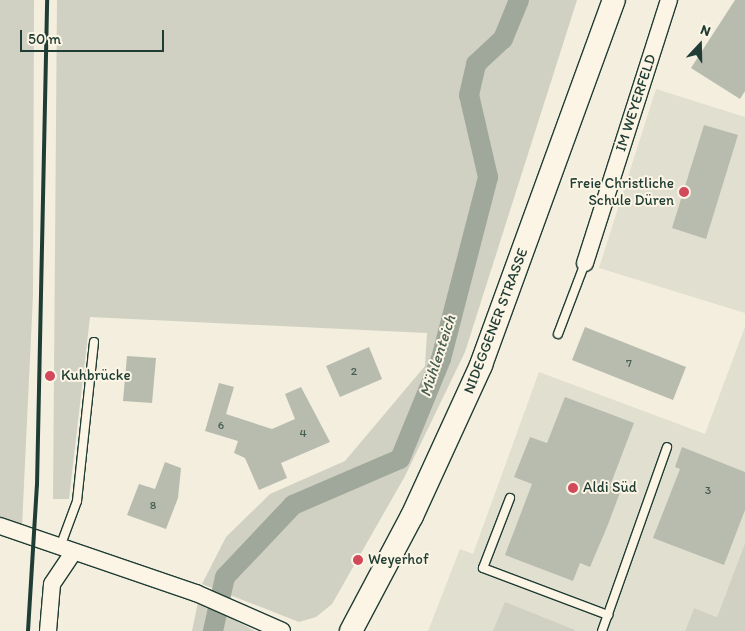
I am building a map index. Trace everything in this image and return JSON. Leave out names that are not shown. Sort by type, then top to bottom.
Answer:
[{"type":"main road","name":"NIDEGGENER STRASSE","points":[[351,631],[412,516],[481,365],[614,0]]},
{"type":"street","name":"IM WEYERFELD","points":[[585,263],[669,0]]},
{"type":"street","points":[[0,526],[196,593],[230,606],[282,631]]},
{"type":"street","points":[[48,631],[52,584],[66,550]]},
{"type":"lane","points":[[558,334],[585,263]]},
{"type":"lane","points":[[66,550],[77,501],[94,342]]},
{"type":"lane","points":[[602,631],[667,448]]},
{"type":"lane","points":[[510,498],[483,568],[608,615]]},
{"type":"shaded area","points":[[0,0],[34,0],[33,295],[22,526],[0,518]]},
{"type":"shaded area","points":[[57,0],[577,0],[465,352],[405,476],[332,604],[316,617],[299,622],[202,584],[226,537],[270,494],[345,461],[425,366],[427,333],[90,317],[69,499],[53,499]]},
{"type":"shaded area","name":"Freie Christliche Schule Düren","points":[[656,89],[745,117],[745,313],[599,268]]},
{"type":"shaded area","points":[[745,327],[745,543],[717,617],[694,608],[685,631],[428,631],[460,549],[473,554],[539,372],[705,434]]},
{"type":"shaded area","points":[[745,543],[745,631],[685,631],[694,608],[717,617]]},
{"type":"shaded area","points":[[198,602],[225,615],[255,631],[192,631]]},
{"type":"shaded area","points":[[505,602],[575,630],[575,631],[493,631]]},
{"type":"building","points":[[735,0],[745,0],[745,91],[740,99],[691,68]]},
{"type":"building","points":[[704,125],[738,135],[706,239],[672,228]]},
{"type":"building","points":[[585,327],[686,367],[673,400],[572,360]]},
{"type":"building","points":[[369,347],[382,379],[340,397],[326,366]]},
{"type":"building","points":[[127,356],[156,358],[152,403],[123,401]]},
{"type":"building","points":[[219,383],[234,387],[226,414],[272,429],[295,419],[285,394],[301,387],[330,442],[281,463],[287,478],[259,490],[245,458],[234,453],[238,441],[205,431]]},
{"type":"building","name":"Aldi Süd","points":[[565,397],[634,423],[610,486],[621,490],[607,527],[590,567],[580,563],[573,581],[505,555],[532,484],[514,477],[530,437],[547,443]]},
{"type":"building","points":[[682,447],[745,472],[745,510],[724,565],[653,538],[680,469],[675,467]]},
{"type":"building","points":[[165,462],[181,468],[178,498],[166,529],[127,515],[139,484],[155,489]]},
{"type":"waterway","name":"Mühlenteich","points":[[213,631],[225,577],[293,505],[400,459],[441,359],[488,177],[469,95],[476,64],[503,39],[519,0]]},
{"type":"railway","points":[[28,631],[37,485],[47,0]]},
{"type":"place","name":"Freie Christliche Schule Düren","points":[[684,192]]},
{"type":"place","name":"Kuhbrücke","points":[[50,376]]},
{"type":"place","name":"Aldi Süd","points":[[573,488]]},
{"type":"place","name":"Weyerhof","points":[[358,560]]}]
